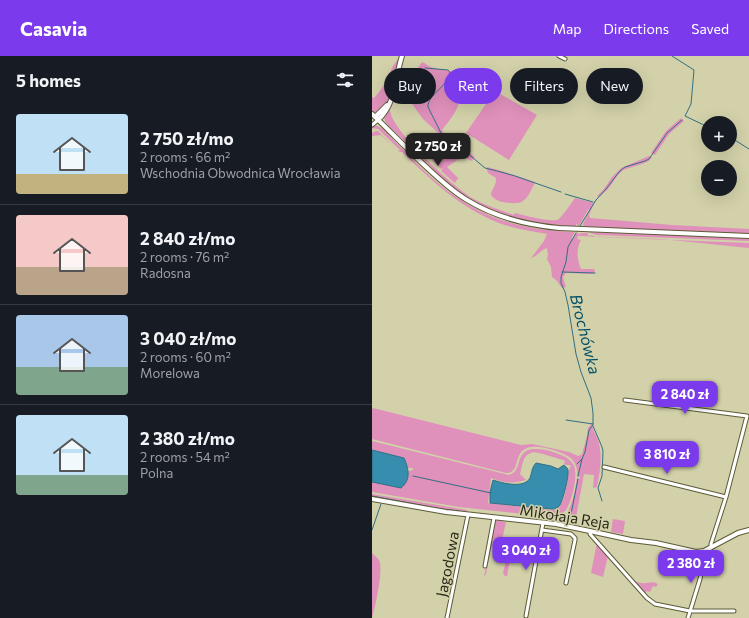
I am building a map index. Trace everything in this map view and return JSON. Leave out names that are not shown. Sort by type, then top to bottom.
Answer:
[{"type":"street","points":[[372,125],[374,118],[389,104],[395,89],[402,56]]},
{"type":"street","points":[[559,56],[565,59]]},
{"type":"street","points":[[374,118],[443,182],[457,193],[476,205],[495,214],[519,222],[539,226],[574,229],[749,236]]},
{"type":"street","points":[[625,400],[747,416],[711,548]]},
{"type":"street","points":[[604,467],[726,497]]},
{"type":"street","name":"Mikołaja Reja","points":[[372,499],[446,512],[567,526],[631,540],[656,543],[696,552],[704,552]]},
{"type":"street","name":"Jagodowa","points":[[447,618],[468,515]]},
{"type":"street","points":[[484,566],[494,518]]},
{"type":"street","points":[[526,616],[543,523]]},
{"type":"street","points":[[542,530],[571,534],[575,538],[566,583]]},
{"type":"street","points":[[688,618],[701,575],[705,554],[704,552],[738,533],[749,530]]},
{"type":"street","points":[[591,531],[590,534],[650,601],[655,604],[690,611],[734,610]]},
{"type":"shaded area","points":[[401,56],[398,68],[392,68]]},
{"type":"shaded area","points":[[422,62],[436,68],[418,68]]},
{"type":"shaded area","points":[[436,68],[444,70],[444,104],[459,104],[450,120],[442,130],[452,143],[475,157],[472,161],[466,158],[459,159],[447,167],[458,178],[455,183],[441,171],[443,168],[441,169],[430,158],[432,147],[438,133],[423,119],[412,104],[436,104]]},
{"type":"shaded area","points":[[384,84],[384,104],[386,104],[379,112],[374,112],[372,110],[372,97],[374,98]]},
{"type":"shaded area","points":[[502,95],[510,100],[510,104],[518,104],[537,115],[509,160],[466,133],[486,104],[502,104]]},
{"type":"shaded area","points":[[390,104],[392,104],[390,109],[392,118],[400,130],[424,157],[451,182],[472,198],[514,215],[515,213],[548,220],[557,220],[575,198],[594,203],[589,215],[590,218],[672,225],[749,229],[749,235],[591,228],[585,227],[584,225],[582,226],[590,209],[579,226],[576,224],[576,226],[569,227],[539,225],[511,218],[484,207],[452,187],[386,123],[384,118]]},
{"type":"shaded area","points":[[681,118],[684,121],[669,134],[655,155],[651,153],[666,131]]},
{"type":"shaded area","points":[[374,125],[382,128],[439,184],[471,206],[487,214],[520,225],[537,229],[575,232],[572,237],[573,239],[577,232],[580,235],[580,233],[588,233],[588,236],[591,235],[596,237],[578,236],[577,239],[581,240],[578,247],[578,254],[581,269],[594,269],[595,271],[593,274],[566,273],[563,277],[566,287],[562,288],[552,277],[551,267],[547,259],[547,248],[531,258],[544,241],[547,234],[505,225],[485,217],[471,209],[435,183],[402,152],[398,151],[400,150],[378,129],[372,129],[372,126]]},
{"type":"shaded area","points":[[378,131],[397,150],[381,135],[372,136],[372,133]]},
{"type":"shaded area","points":[[649,156],[652,157],[649,161],[623,170],[608,189],[599,197],[597,196],[621,168]]},
{"type":"shaded area","points":[[487,167],[535,182],[529,195],[523,201],[514,203],[501,202],[494,199],[491,195],[496,178],[488,173]]},
{"type":"shaded area","points":[[587,232],[749,238],[749,241],[597,235]]},
{"type":"shaded area","points":[[600,237],[661,239],[669,240]]},
{"type":"shaded area","points":[[669,240],[749,243],[749,248]]},
{"type":"shaded area","points":[[373,408],[521,445],[532,444],[569,452],[578,456],[582,454],[588,428],[592,423],[593,430],[600,446],[601,458],[597,487],[593,488],[594,475],[584,474],[575,523],[569,520],[567,513],[574,496],[577,478],[580,479],[580,477],[577,477],[576,465],[569,456],[546,448],[529,447],[521,453],[515,468],[511,472],[506,473],[372,439]]},
{"type":"shaded area","points":[[372,441],[509,475],[515,472],[520,458],[526,451],[537,449],[550,451],[567,458],[574,465],[574,485],[571,498],[565,511],[559,515],[551,517],[459,507],[372,492],[372,482],[401,488],[408,476],[408,471],[413,470],[413,468],[408,468],[404,458],[372,450]],"holes":[[[534,452],[563,460],[565,461],[564,464],[570,465],[571,467],[569,468],[563,501],[558,508],[551,510],[488,503],[491,478],[508,482],[526,480],[520,474],[525,457]]]},
{"type":"shaded area","points":[[372,494],[467,510],[467,513],[372,498]]},
{"type":"shaded area","points":[[613,519],[625,521],[623,534],[611,532]]},
{"type":"shaded area","points":[[495,520],[506,522],[502,540],[493,539],[486,574],[484,577]]},
{"type":"shaded area","points":[[514,538],[523,540],[521,551],[512,549],[507,576],[505,576],[503,573],[510,542],[513,542]]},
{"type":"shaded area","points":[[597,542],[608,556],[603,577],[591,573]]},
{"type":"shaded area","points":[[372,553],[379,560],[380,571],[372,618]]},
{"type":"shaded area","points":[[635,581],[639,583],[654,582],[658,584],[656,587],[653,586],[650,592],[647,591],[645,594]]},
{"type":"water","points":[[372,450],[404,458],[407,466],[408,478],[401,488],[372,482]]},
{"type":"water","points":[[536,463],[558,469],[564,465],[568,470],[566,488],[558,507],[552,509],[490,503],[490,492],[493,480],[513,484],[523,483],[530,478]]},
{"type":"waterway","name":"Brochówka","points":[[672,56],[694,70],[691,104],[685,116],[701,124]]},
{"type":"waterway","points":[[436,69],[448,70],[450,72],[446,82],[436,93]]},
{"type":"waterway","points":[[429,104],[428,107],[442,135],[454,146]]},
{"type":"waterway","name":"Brochówka","points":[[580,226],[596,200],[619,172],[625,167],[649,159],[667,133],[682,120]]},
{"type":"waterway","points":[[737,141],[749,149]]},
{"type":"waterway","points":[[458,148],[466,152],[485,168],[515,176],[561,192]]},
{"type":"waterway","points":[[565,194],[593,202]]},
{"type":"waterway","name":"Brochówka","points":[[576,233],[568,247],[561,283],[568,305],[576,354],[591,398],[593,413],[593,425],[589,430],[585,452],[582,459],[577,464]]},
{"type":"waterway","points":[[562,272],[595,273]]},
{"type":"waterway","points":[[566,420],[593,424]]},
{"type":"waterway","points":[[593,426],[603,451],[602,476],[598,488],[602,501]]},
{"type":"waterway","points":[[578,476],[582,459]]},
{"type":"waterway","name":"Brochówka","points":[[413,476],[491,493]]},
{"type":"waterway","points":[[570,519],[578,479]]},
{"type":"waterway","points":[[372,496],[431,507]]},
{"type":"waterway","points":[[372,530],[381,504]]},
{"type":"waterway","points":[[434,508],[459,511]]},
{"type":"waterway","points":[[561,523],[569,524]]}]
